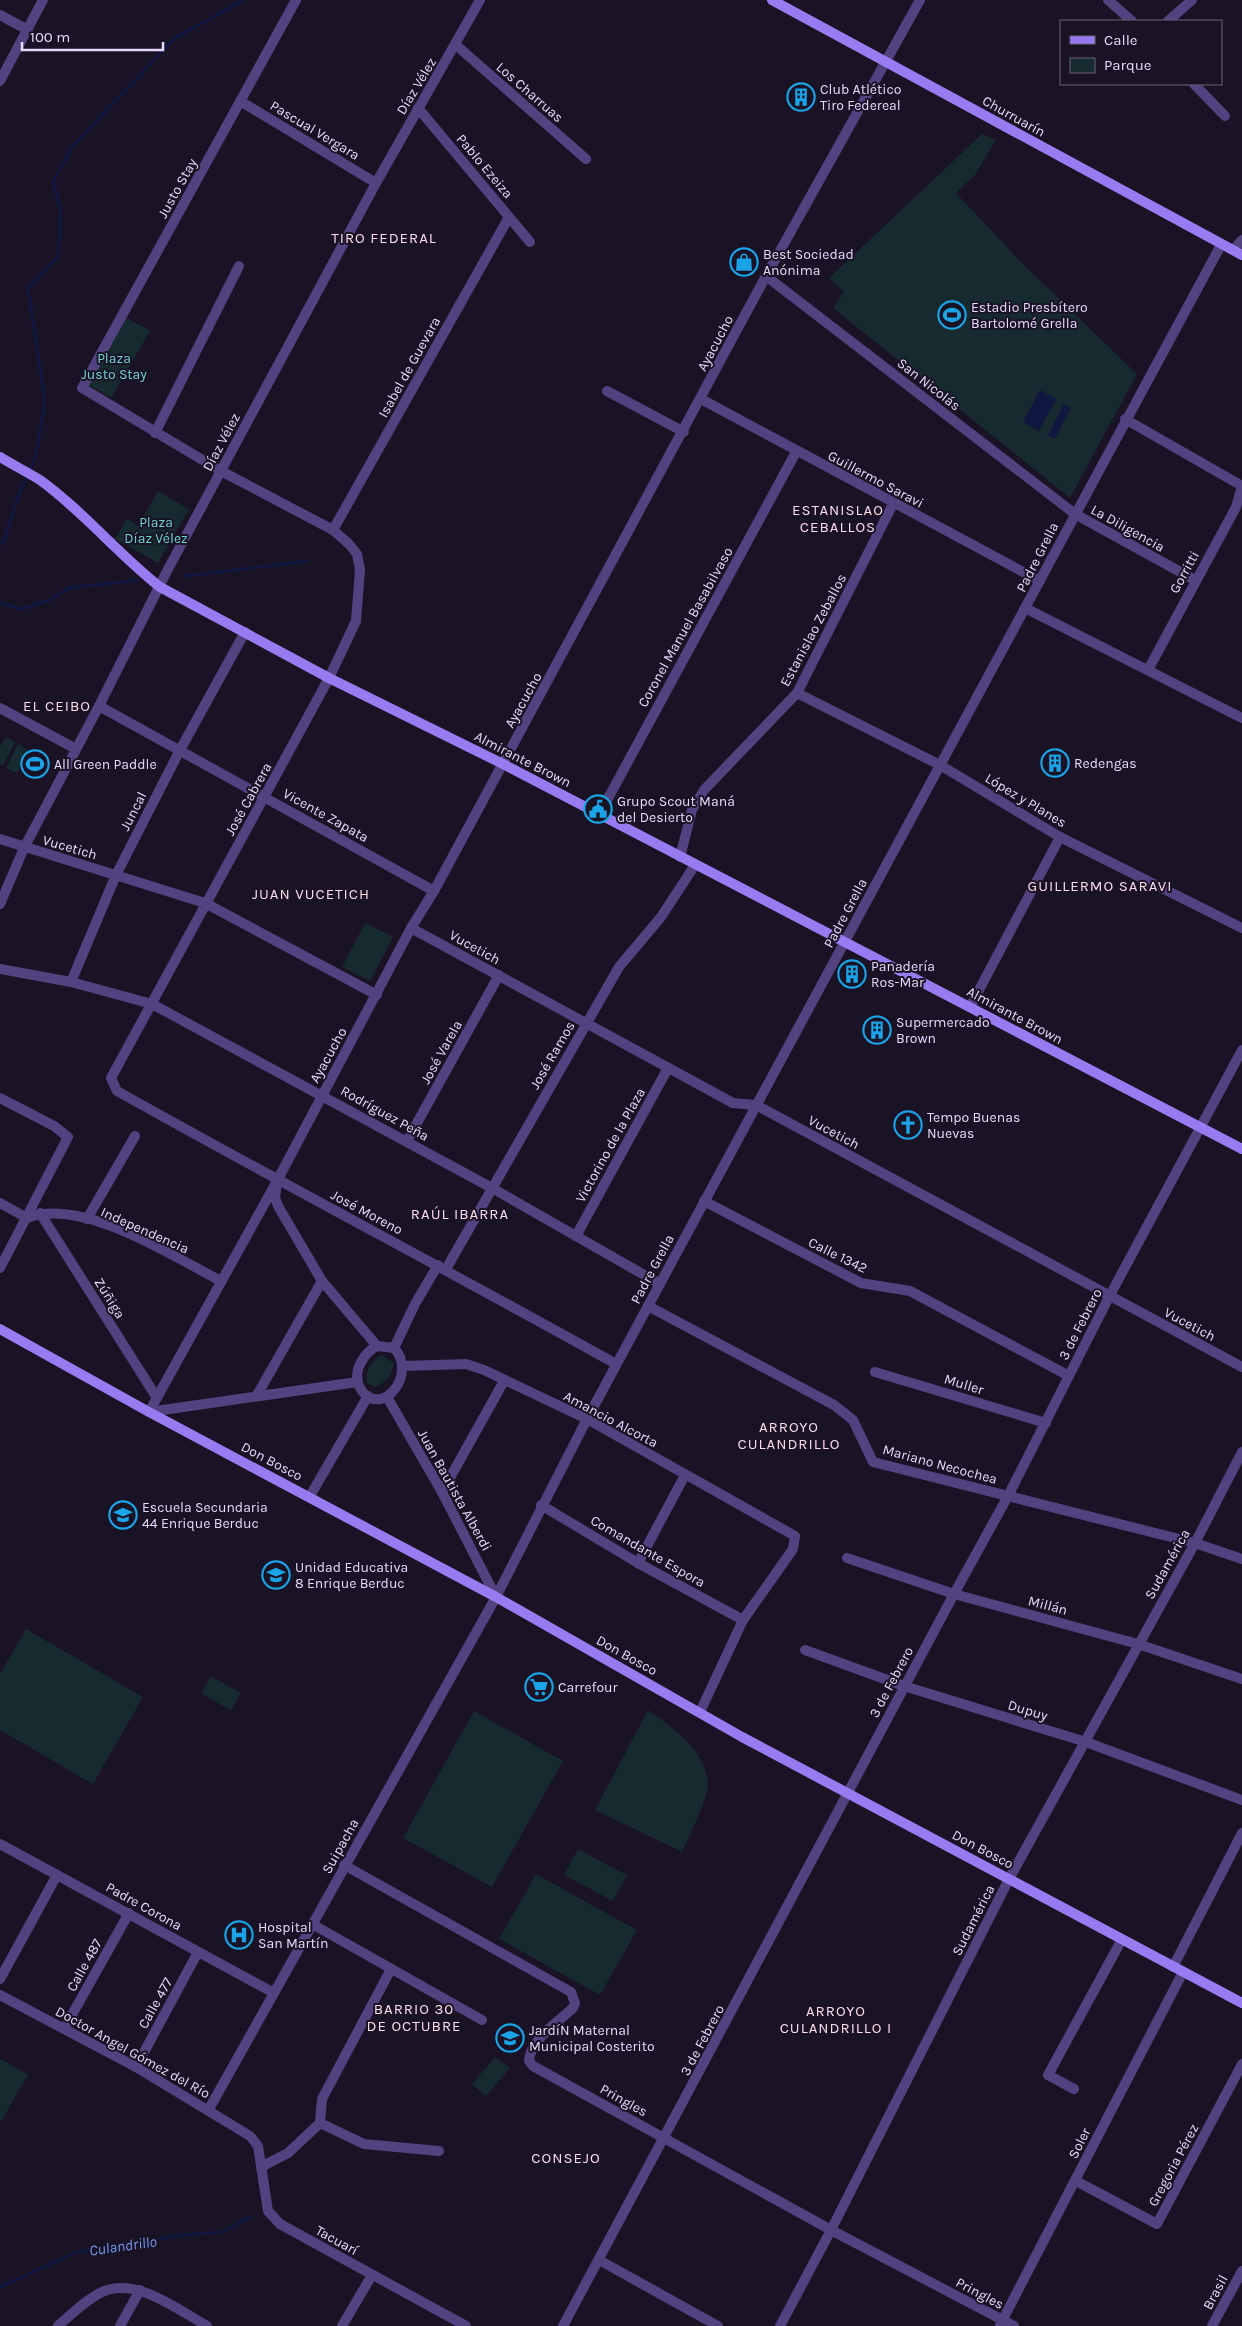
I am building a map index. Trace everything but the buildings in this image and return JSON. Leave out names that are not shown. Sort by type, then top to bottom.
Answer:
[{"type":"main road","name":"Churruarín","points":[[772,0],[1237,252]]},
{"type":"main road","name":"Almirante Brown","points":[[0,457],[40,480],[62,498],[135,568],[160,587],[329,678],[503,764],[1242,1149]]},
{"type":"main road","name":"Don Bosco","points":[[0,1329],[149,1412],[310,1496],[496,1597],[700,1712],[1242,2004]]},
{"type":"street","points":[[0,81],[44,0]]},
{"type":"street","name":"Justo Stay","points":[[82,388],[296,0]]},
{"type":"street","name":"Díaz Vélez","points":[[0,904],[24,848],[221,471],[376,182],[480,0]]},
{"type":"street","name":"Ayacucho","points":[[149,1412],[277,1180],[411,928],[434,891],[684,432],[766,276],[920,0]]},
{"type":"street","points":[[1169,20],[1192,0]]},
{"type":"street","points":[[1113,1],[1131,20]]},
{"type":"street","points":[[0,15],[28,30]]},
{"type":"street","name":"Los Charruas","points":[[456,45],[586,159]]},
{"type":"street","points":[[1195,85],[1225,116]]},
{"type":"street","name":"Pascual Vergara","points":[[240,101],[376,182]]},
{"type":"street","name":"Pablo Ezeiza","points":[[418,108],[530,242]]},
{"type":"street","name":"Isabel de Guevara","points":[[332,530],[509,217]]},
{"type":"street","points":[[1237,252],[1242,240]]},
{"type":"street","name":"Padre Grella","points":[[496,1597],[541,1505],[616,1364],[940,765],[1027,609],[1075,514],[1221,244]]},
{"type":"street","points":[[155,433],[239,266]]},
{"type":"street","name":"San Nicolás","points":[[766,276],[1075,514]]},
{"type":"street","name":"José Cabrera","points":[[82,388],[221,471],[332,530],[349,544],[357,554],[360,570],[356,621],[329,678],[111,1078]]},
{"type":"street","points":[[607,391],[684,432]]},
{"type":"street","name":"Guillermo Saravi","points":[[701,399],[796,452],[1040,582]]},
{"type":"street","points":[[1126,419],[1242,486]]},
{"type":"street","name":"Coronel Manuel Basabilvaso","points":[[599,815],[796,452]]},
{"type":"street","name":"Gorritti","points":[[1148,670],[1236,507],[1242,486]]},
{"type":"street","name":"Estanislao Zeballos","points":[[680,856],[692,810],[704,790],[797,693],[893,504]]},
{"type":"street","name":"La Diligencia","points":[[1075,514],[1195,580]]},
{"type":"street","points":[[1027,609],[1242,718]]},
{"type":"street","name":"Juncal","points":[[72,982],[116,875],[180,750],[245,632]]},
{"type":"street","name":"López y Planes","points":[[797,693],[940,765],[1060,837],[1242,928]]},
{"type":"street","name":"Vicente Zapata","points":[[99,706],[434,891]]},
{"type":"street","points":[[0,708],[76,749]]},
{"type":"street","points":[[970,1007],[1060,837]]},
{"type":"street","name":"Vucetich","points":[[0,839],[205,903],[377,995]]},
{"type":"street","name":"José Ramos","points":[[394,1348],[415,1304],[442,1267],[492,1188],[620,967],[661,917],[695,865]]},
{"type":"street","name":"Vucetich","points":[[411,928],[733,1103],[756,1105],[1242,1367]]},
{"type":"street","name":"Rodríguez Peña","points":[[0,969],[72,982],[152,1004],[322,1094],[660,1284]]},
{"type":"street","name":"José Varela","points":[[407,1141],[499,975]]},
{"type":"street","name":"3 de Febrero","points":[[563,2326],[904,1686],[1008,1496],[1109,1297],[1242,1050]]},
{"type":"street","name":"Victorino de la Plaza","points":[[576,1236],[668,1068]]},
{"type":"street","name":"José Moreno","points":[[111,1078],[117,1091],[277,1180],[442,1267],[616,1364]]},
{"type":"street","points":[[0,1098],[54,1126],[68,1137],[0,1268]]},
{"type":"street","points":[[87,1219],[135,1136]]},
{"type":"street","points":[[277,1180],[275,1198],[278,1206],[322,1281],[377,1346]]},
{"type":"street","name":"Calle 1342","points":[[704,1201],[861,1284],[910,1291],[1069,1376]]},
{"type":"street","points":[[0,1203],[27,1218]]},
{"type":"street","name":"Independencia","points":[[27,1218],[40,1213],[79,1216],[128,1234],[221,1282]]},
{"type":"street","name":"Zúñiga","points":[[40,1213],[157,1398]]},
{"type":"street","points":[[257,1395],[322,1281]]},
{"type":"street","name":"Mariano Necochea","points":[[648,1306],[834,1405],[853,1420],[873,1462],[1196,1543],[1242,1559]]},
{"type":"street","points":[[377,1346],[394,1348],[402,1358],[403,1366],[396,1388],[387,1396],[379,1399],[364,1394],[357,1382],[360,1365],[368,1352],[377,1346]]},
{"type":"street","name":"Amancio Alcorta","points":[[403,1366],[466,1364],[484,1370],[587,1419],[795,1536],[793,1549],[743,1620]]},
{"type":"street","name":"Muller","points":[[875,1372],[1046,1423]]},
{"type":"street","points":[[442,1492],[504,1381]]},
{"type":"street","points":[[149,1412],[357,1382]]},
{"type":"street","points":[[310,1496],[368,1396]]},
{"type":"street","name":"Juan Bautista Alberdi","points":[[387,1396],[442,1492],[496,1597]]},
{"type":"street","name":"Sudamérica","points":[[780,2326],[831,2230],[1009,1879],[1086,1742],[1138,1644],[1196,1543],[1242,1452]]},
{"type":"street","points":[[638,1563],[685,1475]]},
{"type":"street","name":"Comandante Espora","points":[[541,1505],[638,1563],[743,1620]]},
{"type":"street","name":"Millán","points":[[847,1558],[954,1594],[1138,1644],[1242,1679]]},
{"type":"street","name":"Suipacha","points":[[209,2109],[344,1865],[496,1597]]},
{"type":"street","points":[[700,1712],[743,1620]]},
{"type":"street","name":"Dupuy","points":[[805,1650],[904,1686],[1086,1742],[1242,1800]]},
{"type":"street","name":"Soler","points":[[1001,2323],[1076,2180],[1242,1834]]},
{"type":"street","name":"Padre Corona","points":[[0,1844],[274,1993]]},
{"type":"street","name":"Pringles","points":[[344,1865],[571,1992],[575,2003],[573,2008],[529,2052],[529,2061],[536,2068],[1001,2323],[1014,2326]]},
{"type":"street","points":[[0,1979],[57,1874]]},
{"type":"street","name":"Calle 487","points":[[64,2029],[128,1913]]},
{"type":"street","points":[[312,1924],[482,2020]]},
{"type":"street","points":[[1074,2089],[1048,2075],[1122,1941]]},
{"type":"street","name":"Calle 477","points":[[136,2067],[198,1952]]},
{"type":"street","points":[[261,2166],[288,2153],[320,2123],[322,2099],[391,1969]]},
{"type":"street","name":"Doctor Angel Gómez del Río","points":[[0,1995],[136,2067],[209,2109],[250,2136]]},
{"type":"street","name":"Gregoria Pérez","points":[[1076,2180],[1157,2224],[1242,2064]]},
{"type":"street","points":[[320,2123],[364,2144],[439,2151]]},
{"type":"street","name":"Tacuarí","points":[[250,2136],[258,2146],[268,2211],[280,2224],[466,2326]]},
{"type":"street","points":[[599,2260],[718,2326]]},
{"type":"street","name":"Brasil","points":[[1212,2326],[1242,2271]]},
{"type":"street","points":[[342,2326],[372,2275]]},
{"type":"street","points":[[58,2326],[101,2292],[115,2288],[140,2290],[207,2326]]},
{"type":"street","points":[[120,2326],[140,2290]]},
{"type":"green space","points":[[982,134],[996,140],[975,175],[956,193],[1023,264],[1137,374],[1070,498],[833,308],[844,292],[829,278]]},
{"type":"green space","name":"Plaza Justo Stay","points":[[125,317],[150,331],[111,398],[87,384]]},
{"type":"green space","name":"Plaza Díaz Vélez","points":[[158,491],[189,509],[158,563],[115,539],[127,519],[138,526]]},
{"type":"green space","points":[[5,737],[15,742],[3,766],[0,764],[0,747]]},
{"type":"green space","points":[[18,744],[28,750],[17,773],[6,768]]},
{"type":"green space","points":[[365,923],[393,937],[370,981],[342,967]]},
{"type":"green space","points":[[381,1355],[394,1363],[388,1378],[374,1387],[367,1383],[368,1370],[371,1363]]},
{"type":"green space","points":[[26,1629],[143,1697],[93,1784],[0,1730],[0,1674]]},
{"type":"green space","points":[[211,1676],[241,1693],[231,1710],[201,1694]]},
{"type":"green space","points":[[648,1710],[686,1740],[701,1760],[708,1783],[698,1817],[682,1852],[595,1810]]},
{"type":"green space","points":[[474,1711],[563,1761],[492,1887],[403,1838]]},
{"type":"green space","points":[[578,1849],[627,1875],[613,1901],[564,1875]]},
{"type":"green space","points":[[536,1874],[637,1930],[600,1995],[499,1939]]},
{"type":"green space","points":[[495,2057],[510,2068],[486,2096],[472,2084]]},
{"type":"green space","points":[[0,2059],[28,2075],[0,2123]]},
{"type":"shaded area","points":[[1040,390],[1056,399],[1039,431],[1023,422]]},
{"type":"shaded area","points":[[1064,404],[1071,408],[1055,439],[1048,435]]},
{"type":"waterway","points":[[0,545],[4,541],[16,502],[36,455],[45,401],[28,288],[58,257],[61,212],[53,182],[72,147],[175,38],[244,0]]},
{"type":"waterway","points":[[185,576],[308,561]]},
{"type":"waterway","points":[[0,603],[22,609],[50,600],[69,588],[138,580]]},
{"type":"waterway","name":"Culandrillo","points":[[0,2287],[77,2252],[183,2235],[222,2232],[250,2217]]},
{"type":"place","name":"Club Atlético Tiro Federeal","points":[[801,97]]},
{"type":"place","name":"Best Sociedad Anónima","points":[[744,262]]},
{"type":"place","name":"Estadio Presbítero Bartolomé Grella","points":[[952,315]]},
{"type":"place","name":"Redengas","points":[[1055,763]]},
{"type":"place","name":"All Green Paddle","points":[[35,764]]},
{"type":"place","name":"Grupo Scout Maná del Desierto","points":[[598,809]]},
{"type":"place","name":"Panadería Ros-Mar","points":[[852,974]]},
{"type":"place","name":"Supermercado Brown","points":[[877,1030]]},
{"type":"place","name":"Tempo Buenas Nuevas","points":[[908,1125]]},
{"type":"place","name":"Escuela Secundaria 44 Enrique Berduc","points":[[123,1515]]},
{"type":"place","name":"Unidad Educativa 8 Enrique Berduc","points":[[276,1575]]},
{"type":"place","name":"Carrefour","points":[[539,1687]]},
{"type":"place","name":"Hospital San Martín","points":[[239,1935]]},
{"type":"place","name":"JardíN Maternal Municipal Costerito","points":[[510,2038]]},
{"type":"district","name":"TIRO FEDERAL","points":[[384,238]]},
{"type":"district","name":"ESTANISLAO CEBALLOS","points":[[838,518]]},
{"type":"district","name":"EL CEIBO","points":[[57,706]]},
{"type":"district","name":"GUILLERMO SARAVI","points":[[1100,886]]},
{"type":"district","name":"JUAN VUCETICH","points":[[311,894]]},
{"type":"district","name":"RAÚL IBARRA","points":[[460,1214]]},
{"type":"district","name":"ARROYO CULANDRILLO","points":[[789,1436]]},
{"type":"district","name":"BARRIO 30 DE OCTUBRE","points":[[414,2018]]},
{"type":"district","name":"ARROYO CULANDRILLO I","points":[[836,2020]]},
{"type":"district","name":"CONSEJO","points":[[566,2158]]}]
